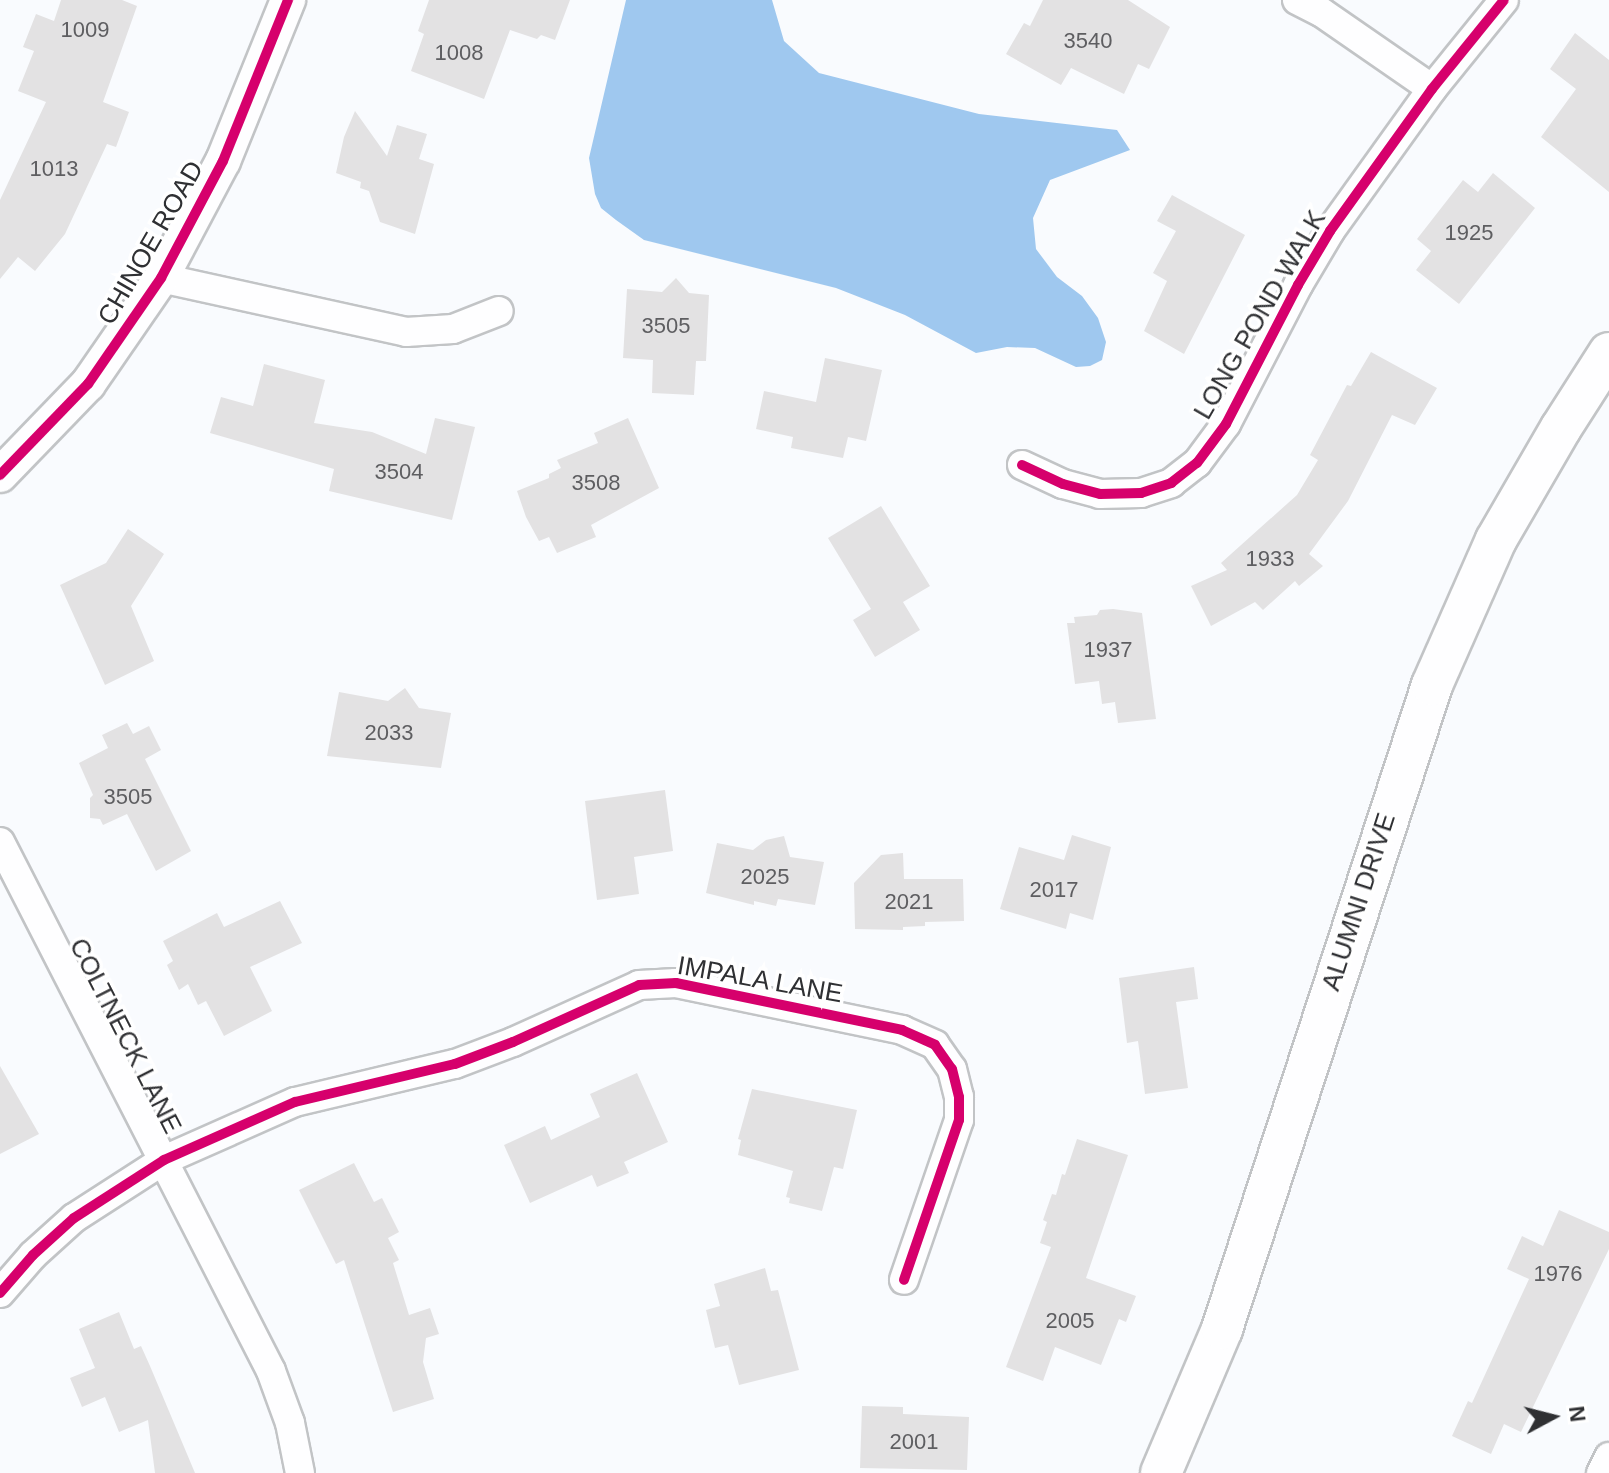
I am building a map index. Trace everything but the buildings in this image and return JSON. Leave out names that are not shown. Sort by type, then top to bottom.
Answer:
[{"type":"main road","name":"ALUMNI DRIVE","points":[[1161,1473],[1222,1329],[1432,685],[1496,540],[1609,353]]},
{"type":"street","name":"CHINOE ROAD","points":[[0,475],[88,384],[161,278],[223,161],[288,0]]},
{"type":"street","points":[[1297,0],[1321,12],[1432,89]]},
{"type":"street","name":"LONG POND WALK","points":[[1022,465],[1063,484],[1100,494],[1141,493],[1171,483],[1197,463],[1226,424],[1298,285],[1330,231],[1432,89],[1504,0]]},
{"type":"street","points":[[161,278],[406,332],[453,329],[499,311]]},
{"type":"street","name":"COLTNECK LANE","points":[[0,842],[271,1371],[290,1423],[300,1473]]},
{"type":"street","name":"IMPALA LANE","points":[[0,1293],[33,1255],[74,1218],[164,1160],[295,1102],[455,1064],[513,1042],[639,985],[676,983],[902,1030],[935,1045],[952,1069],[959,1097],[959,1120],[904,1280]]},
{"type":"street","points":[[1601,1473],[1609,1457]]},
{"type":"water","points":[[626,0],[772,0],[784,41],[819,73],[979,114],[1117,130],[1130,150],[1050,180],[1033,218],[1036,249],[1057,277],[1082,296],[1098,318],[1106,342],[1102,360],[1090,366],[1076,367],[1035,348],[1007,347],[976,353],[905,315],[836,288],[644,240],[616,220],[601,208],[595,194],[589,158]]},
{"type":"cycle path","points":[[0,475],[88,384],[161,278],[223,161],[288,0]]},
{"type":"cycle path","points":[[1022,465],[1063,484],[1100,494],[1141,493],[1171,483],[1197,463],[1226,424],[1298,285],[1330,231],[1432,89],[1504,0]]},
{"type":"cycle path","points":[[0,1293],[33,1255],[74,1218],[164,1160],[295,1102],[455,1064],[513,1042],[639,985],[676,983],[902,1030],[935,1045],[952,1069],[959,1097],[959,1120],[904,1280]]}]
